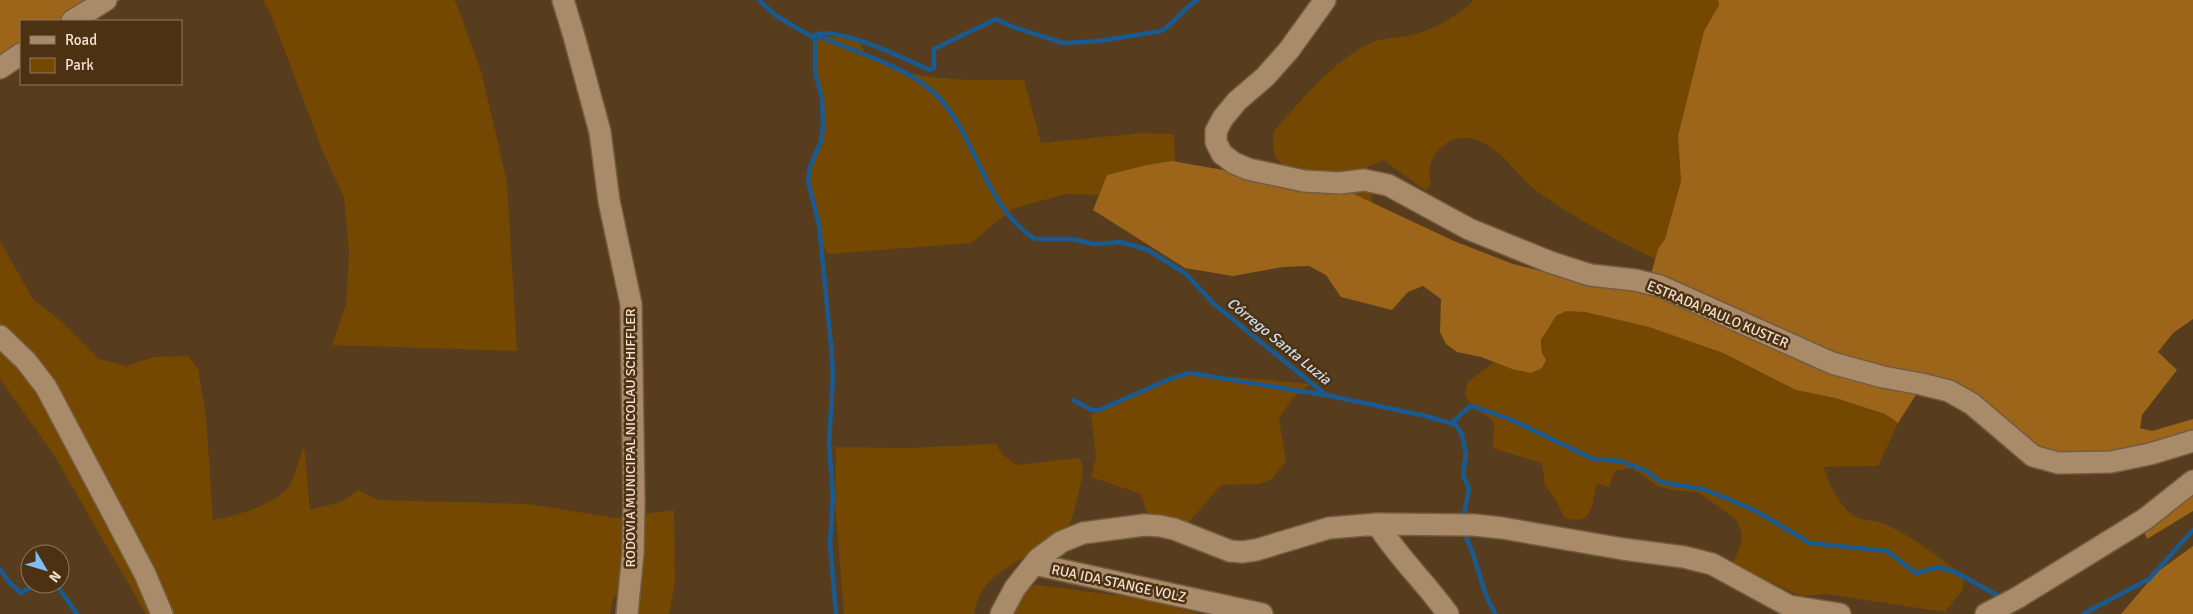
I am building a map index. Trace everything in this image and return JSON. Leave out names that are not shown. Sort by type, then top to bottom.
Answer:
[{"type":"street","points":[[74,20],[106,0]]},
{"type":"street","name":"RODOVIA MUNICIPAL NICOLAU SCHIFFLER","points":[[562,0],[574,36],[600,132],[609,201],[631,304],[631,454],[634,503],[627,614]]},
{"type":"street","name":"ESTRADA PAULO KUSTER","points":[[1325,0],[1289,50],[1265,77],[1238,101],[1223,118],[1216,131],[1216,142],[1222,154],[1234,163],[1248,169],[1304,181],[1340,183],[1364,180],[1388,185],[1469,229],[1550,262],[1590,275],[1635,280],[1660,286],[1832,363],[1883,377],[1949,391],[1972,404],[2033,456],[2058,463],[2111,462],[2150,454],[2193,441]]},
{"type":"street","points":[[0,68],[20,55]]},
{"type":"street","points":[[0,336],[26,361],[46,387],[141,566],[162,614]]},
{"type":"street","points":[[1986,614],[2025,593],[2145,519],[2193,480]]},
{"type":"street","points":[[1377,524],[1394,550],[1414,571],[1448,614]]},
{"type":"street","points":[[1000,614],[1011,605],[1034,564],[1047,551],[1071,536],[1083,532],[1144,525],[1160,526],[1174,529],[1230,551],[1242,552],[1256,550],[1329,528],[1377,524],[1474,525],[1623,549],[1684,556],[1723,570],[1754,586],[1778,602],[1789,606],[1840,614]]},
{"type":"street","name":"RUA IDA STANGE VOLZ","points":[[1034,564],[1262,614]]},
{"type":"green space","points":[[263,0],[455,0],[481,71],[507,182],[517,351],[332,345],[346,305],[349,253],[344,197],[325,157],[272,17]]},
{"type":"green space","points":[[1474,0],[1718,0],[1719,5],[1704,31],[1678,136],[1681,181],[1665,239],[1658,249],[1655,259],[1595,228],[1551,201],[1530,185],[1496,151],[1472,138],[1456,139],[1443,146],[1437,152],[1430,166],[1431,185],[1425,190],[1383,160],[1368,167],[1372,203],[1326,181],[1286,169],[1274,155],[1273,132],[1307,94],[1345,59],[1377,40],[1420,33],[1437,26],[1453,17]]},
{"type":"green space","points":[[820,37],[857,37],[864,51],[878,62],[917,75],[963,80],[1024,80],[1041,143],[1142,133],[1174,134],[1175,162],[1147,165],[1107,175],[1099,195],[1065,194],[1012,209],[971,243],[828,254],[818,236],[818,215],[814,195],[807,186],[811,168],[822,139],[824,114],[818,91],[813,47]]},
{"type":"green space","points":[[0,241],[33,299],[63,323],[99,359],[127,366],[154,357],[188,356],[198,369],[206,417],[213,520],[263,505],[281,495],[290,486],[304,445],[310,510],[341,502],[358,490],[378,500],[528,504],[616,518],[674,510],[675,582],[669,614],[629,614],[624,593],[613,597],[610,614],[146,614],[54,455],[0,379]]},
{"type":"green space","points":[[1566,310],[1585,312],[1649,327],[1723,353],[1796,390],[1835,398],[1885,414],[1898,423],[1878,466],[1824,467],[1828,479],[1835,494],[1849,512],[1857,518],[1887,525],[1918,542],[1964,577],[1963,589],[1945,612],[1827,594],[1801,596],[1775,584],[1731,569],[1742,541],[1737,520],[1698,492],[1671,490],[1656,485],[1632,468],[1615,471],[1609,487],[1597,483],[1590,512],[1586,516],[1574,520],[1564,517],[1557,502],[1545,485],[1542,463],[1494,449],[1494,422],[1474,407],[1465,394],[1468,382],[1494,362],[1512,369],[1542,353],[1544,333],[1550,323]]},
{"type":"green space","points":[[1189,373],[1310,384],[1293,398],[1279,418],[1286,461],[1272,479],[1259,484],[1221,485],[1187,524],[1149,519],[1141,494],[1091,477],[1096,457],[1091,414]]},
{"type":"green space","points":[[996,444],[1002,454],[1016,465],[1080,458],[1083,471],[1082,478],[1072,518],[1065,531],[1045,546],[1000,572],[991,580],[983,589],[977,601],[974,614],[844,614],[835,502],[836,447],[908,448]]},
{"type":"green space","points":[[1038,585],[1144,599],[1199,614],[989,614],[993,606],[1003,595],[1015,590]]},
{"type":"shaded area","points":[[0,0],[120,0],[85,20],[20,20],[20,59],[0,71]]},
{"type":"shaded area","points":[[1718,0],[2193,0],[2193,319],[2173,333],[2158,352],[2177,370],[2142,415],[2140,428],[2152,431],[2193,419],[2193,445],[2074,468],[1973,416],[1943,395],[1919,390],[1898,423],[1885,414],[1835,398],[1796,390],[1723,353],[1649,327],[1585,312],[1566,311],[1556,316],[1541,340],[1542,353],[1546,360],[1542,368],[1531,373],[1512,369],[1481,357],[1457,352],[1446,344],[1440,332],[1441,299],[1423,286],[1408,292],[1392,310],[1341,297],[1326,275],[1309,266],[1283,267],[1233,276],[1185,268],[1093,210],[1107,175],[1172,161],[1252,175],[1326,181],[1454,241],[1513,264],[1569,278],[1650,278],[1658,249],[1665,239],[1681,181],[1678,136],[1704,31],[1719,5]]},
{"type":"shaded area","points":[[2193,484],[2193,511],[2147,539],[2137,514]]},
{"type":"shaded area","points":[[2193,546],[2193,614],[2121,614],[2156,573]]},
{"type":"waterway","name":"Córrego Santa Luzia","points":[[759,0],[775,15],[814,38]]},
{"type":"waterway","points":[[815,35],[825,33],[855,39],[930,70],[934,68],[934,49],[996,19],[1013,27],[1063,43],[1099,41],[1161,31],[1197,0]]},
{"type":"waterway","name":"Córrego Santa Luzia","points":[[815,35],[900,70],[917,79],[931,90],[942,101],[954,118],[1005,210],[1018,226],[1035,239],[1073,239],[1094,244],[1121,242],[1148,250],[1186,274],[1214,304],[1326,395],[1426,416],[1456,425],[1462,435],[1466,454],[1463,475],[1469,489],[1464,515]]},
{"type":"waterway","points":[[815,35],[815,73],[822,98],[823,127],[821,141],[810,167],[808,181],[819,225],[831,345],[833,376],[829,444],[833,496],[830,544],[836,614]]},
{"type":"waterway","points":[[1073,400],[1092,410],[1099,410],[1172,378],[1190,373],[1324,395]]},
{"type":"waterway","name":"Córrego Santa Luzia","points":[[1451,423],[1472,406],[1512,420],[1593,459],[1620,461],[1645,470],[1661,482],[1703,489],[1726,498],[1756,511],[1810,543],[1887,551],[1916,573],[1938,567],[1955,572],[1997,595]]},
{"type":"waterway","name":"Córrego Santa Luzia","points":[[2083,614],[2149,579],[2193,530]]},
{"type":"waterway","points":[[1466,537],[1486,596],[1496,614]]},
{"type":"waterway","points":[[0,569],[9,582],[20,592]]},
{"type":"waterway","points":[[63,594],[77,614]]}]
